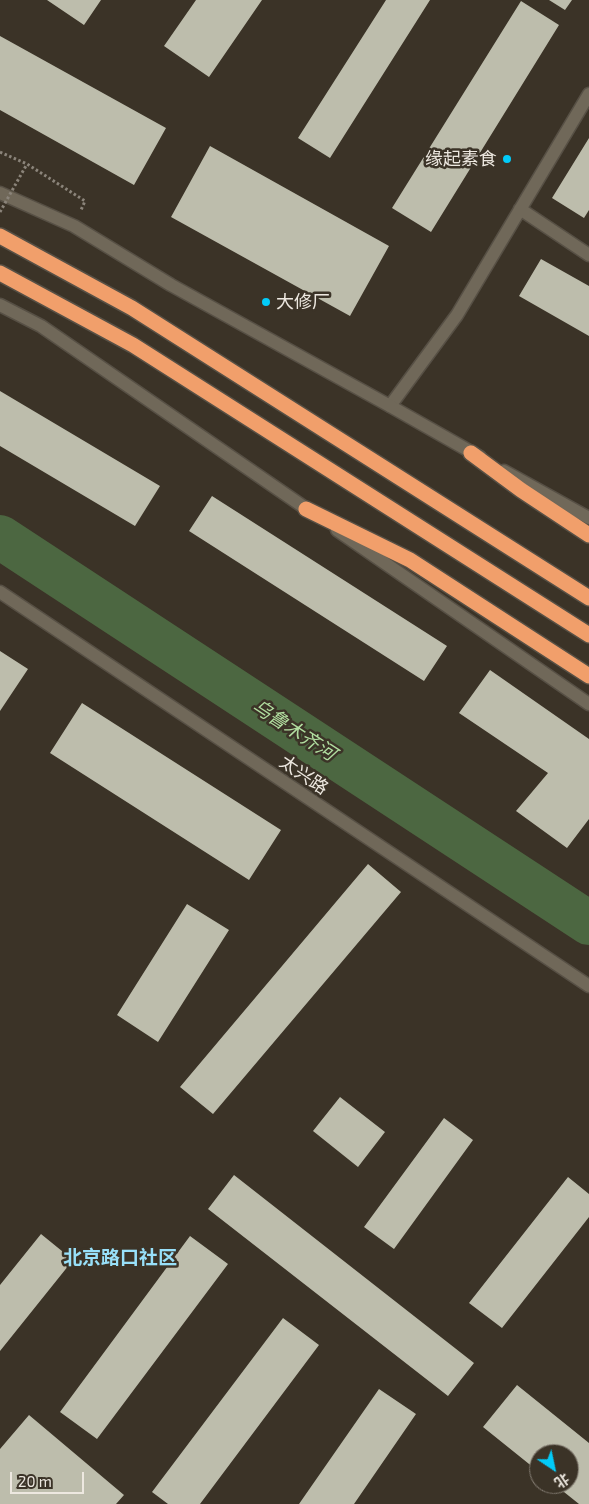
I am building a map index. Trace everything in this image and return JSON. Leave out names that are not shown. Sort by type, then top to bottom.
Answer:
[{"type":"highway","points":[[0,236],[132,308],[589,598]]},
{"type":"highway","points":[[0,273],[133,345],[589,635]]},
{"type":"highway","points":[[471,452],[521,490],[589,535]]},
{"type":"highway","points":[[306,509],[410,560],[589,676]]},
{"type":"main road","points":[[390,406],[457,315],[589,94]]},
{"type":"main road","points":[[0,194],[74,226],[171,285],[589,518]]},
{"type":"main road","points":[[520,209],[589,255]]},
{"type":"main road","points":[[0,305],[41,326],[589,704]]},
{"type":"main road","name":"太兴路","points":[[0,592],[589,986]]},
{"type":"path","points":[[0,152],[27,164],[85,201]]},
{"type":"path","points":[[0,212],[27,164]]},
{"type":"building","points":[[47,0],[101,0],[84,25]]},
{"type":"building","points":[[196,0],[262,0],[209,77],[164,46]]},
{"type":"building","points":[[386,0],[430,0],[330,158],[298,138]]},
{"type":"building","points":[[549,0],[572,0],[565,10]]},
{"type":"building","points":[[521,1],[559,25],[431,232],[392,208]]},
{"type":"building","points":[[0,36],[166,128],[134,185],[0,110]]},
{"type":"building","points":[[589,138],[589,210],[584,218],[552,198]]},
{"type":"building","points":[[210,146],[389,246],[350,316],[171,217]]},
{"type":"building","points":[[541,259],[589,286],[589,336],[519,296]]},
{"type":"building","points":[[0,391],[160,486],[135,526],[0,446]]},
{"type":"building","points":[[212,496],[447,646],[424,681],[189,531]]},
{"type":"building","points":[[0,651],[28,669],[0,711]]},
{"type":"building","points":[[490,670],[589,739],[589,819],[567,848],[516,811],[548,773],[459,713]]},
{"type":"building","points":[[82,703],[281,830],[249,880],[50,753]]},
{"type":"building","points":[[368,864],[401,892],[213,1114],[180,1087]]},
{"type":"building","points":[[187,904],[229,930],[158,1042],[117,1015]]},
{"type":"building","points":[[340,1097],[385,1132],[358,1167],[313,1131]]},
{"type":"building","points":[[444,1118],[473,1140],[394,1249],[364,1227]]},
{"type":"building","points":[[234,1175],[474,1363],[448,1396],[208,1209]]},
{"type":"building","points":[[568,1177],[589,1194],[589,1217],[502,1328],[469,1303]]},
{"type":"building","points":[[41,1234],[73,1260],[0,1351],[0,1285]]},
{"type":"building","points":[[190,1236],[228,1264],[97,1439],[60,1412]]},
{"type":"building","points":[[283,1318],[319,1345],[200,1504],[168,1504],[152,1492]]},
{"type":"building","points":[[517,1385],[589,1443],[589,1504],[579,1504],[566,1494],[579,1494],[579,1444],[529,1444],[529,1464],[483,1427]]},
{"type":"building","points":[[379,1389],[416,1414],[354,1504],[299,1504]]},
{"type":"building","points":[[29,1415],[124,1495],[116,1504],[0,1504],[0,1449]]},
{"type":"waterway","name":"乌鲁木齐河","points":[[0,537],[589,923]]},
{"type":"place","name":"缘起素食","points":[[507,159]]},
{"type":"place","name":"大修厂","points":[[266,302]]},
{"type":"district","name":"北京路口社区","points":[[120,1258]]}]
